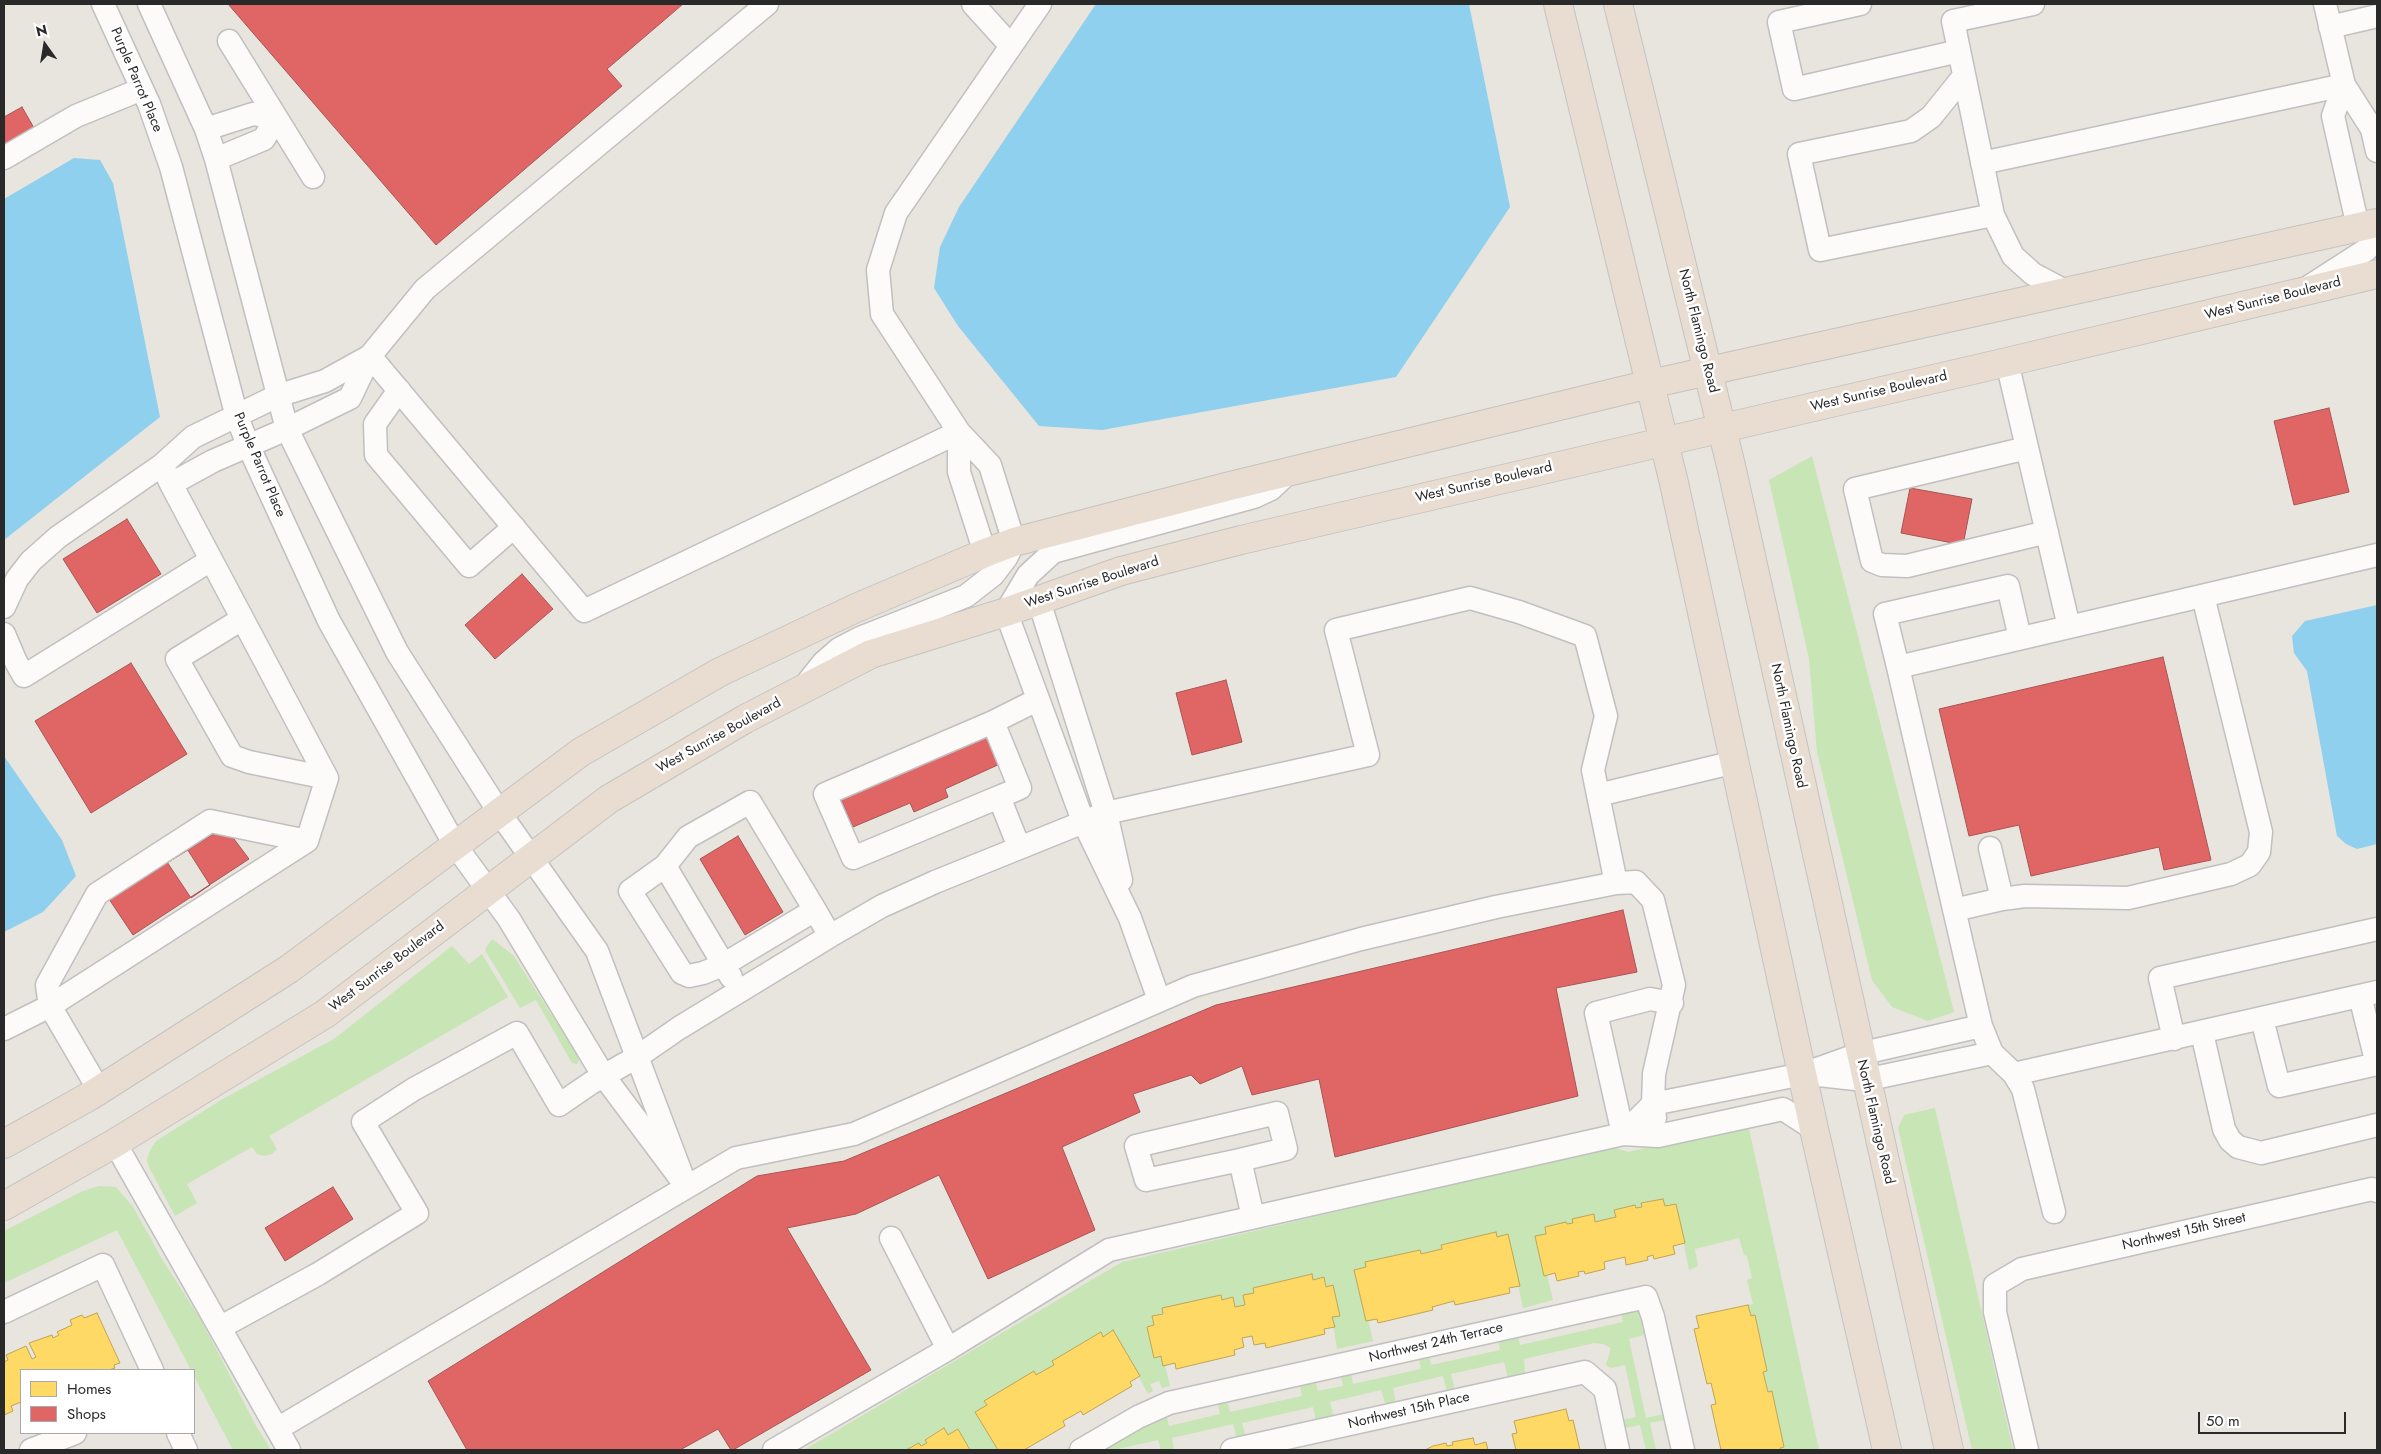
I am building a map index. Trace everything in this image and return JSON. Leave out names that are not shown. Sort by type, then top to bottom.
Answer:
[{"type":"highway","points":[[1558,4],[1664,441],[1814,1129],[1887,1450]]},
{"type":"highway","name":"North Flamingo Road","points":[[1618,4],[1721,427],[1859,1054],[1949,1450]]},
{"type":"highway","points":[[4,1144],[99,1090],[289,969],[581,752],[720,672],[856,608],[985,553],[1014,542],[1290,471],[1650,384],[2066,292],[2371,229]]},
{"type":"highway","name":"West Sunrise Boulevard","points":[[4,1206],[115,1143],[325,1014],[609,799],[745,719],[872,654],[1039,601],[1121,570],[1204,549],[1721,427],[2007,362],[2300,291],[2377,276]]},
{"type":"street","name":"Purple Parrot Place","points":[[103,4],[142,89],[172,167],[237,417],[329,621],[454,845],[509,919],[603,1075],[686,1186]]},
{"type":"street","points":[[149,4],[206,129],[216,158],[287,429],[396,652],[499,812],[597,951],[686,1186]]},
{"type":"street","points":[[4,607],[18,579],[27,567],[58,537],[166,475],[287,429],[350,398],[370,356],[425,289],[767,4]]},
{"type":"street","points":[[973,4],[1011,46]]},
{"type":"street","points":[[800,690],[823,663],[839,650],[860,638],[966,596],[993,575],[1006,558],[1014,542],[990,464],[959,432],[882,314],[878,270],[896,214],[1040,4]]},
{"type":"street","points":[[1860,4],[1779,22],[1794,88],[1959,51]]},
{"type":"street","points":[[2033,4],[1951,12],[1993,215],[2013,256],[2034,274],[2066,292]]},
{"type":"street","points":[[2324,4],[2344,85],[2372,129],[2377,151]]},
{"type":"street","points":[[2330,27],[2377,16]]},
{"type":"street","points":[[229,41],[313,177]]},
{"type":"street","points":[[1964,76],[1930,117],[1911,131],[1800,154],[1802,164],[1820,250],[1993,215]]},
{"type":"street","points":[[1982,163],[2344,85]]},
{"type":"street","points":[[2300,291],[2366,250],[2371,229],[2333,116],[2344,85]]},
{"type":"street","points":[[4,158],[76,116],[142,89]]},
{"type":"street","points":[[206,129],[253,114],[276,117]]},
{"type":"street","points":[[216,158],[264,139],[276,117]]},
{"type":"street","points":[[370,356],[584,612],[959,432]]},
{"type":"street","points":[[166,475],[193,437],[278,396],[325,381],[370,356]]},
{"type":"street","points":[[2007,362],[2069,627]]},
{"type":"street","points":[[399,390],[375,424],[376,454],[469,566],[514,528]]},
{"type":"street","points":[[959,432],[960,472],[985,553]]},
{"type":"street","points":[[2027,448],[1855,489],[1872,561],[1882,565],[1907,566],[2047,532]]},
{"type":"street","points":[[1159,1000],[1130,918],[1083,821],[1006,612],[1028,575],[1053,552],[1254,497],[1271,489],[1290,471]]},
{"type":"street","points":[[4,1029],[50,1006],[307,841],[327,778],[166,475]]},
{"type":"street","points":[[1898,667],[2377,555]]},
{"type":"street","points":[[4,634],[24,676],[211,560]]},
{"type":"street","points":[[2020,638],[2008,586],[1885,614],[1981,1026],[1992,1054],[2014,1074],[2024,1089],[2054,1212]]},
{"type":"street","points":[[1954,910],[2002,899],[2025,896],[2128,898],[2232,874],[2250,865],[2259,852],[2261,832],[2203,596]]},
{"type":"street","points":[[221,1327],[318,1274],[417,1213],[363,1122],[414,1089],[516,1033],[559,1105],[603,1075],[637,1057],[679,1028],[882,906],[1106,812],[1368,755],[1336,630],[1470,598],[1519,612],[1585,636],[1606,716],[1592,770],[1616,883]]},
{"type":"street","points":[[1039,601],[1106,812],[1130,918]]},
{"type":"street","points":[[242,619],[176,659],[232,756],[249,762],[327,778]]},
{"type":"street","points":[[993,722],[1020,788],[853,858],[825,794],[993,722],[1037,700]]},
{"type":"street","points":[[1598,795],[1734,762]]},
{"type":"street","points":[[999,797],[1020,847]]},
{"type":"street","points":[[815,910],[723,965],[696,975],[682,973],[630,891],[665,866],[688,837],[750,802],[815,910],[830,936]]},
{"type":"street","points":[[99,1090],[50,1006],[47,985],[97,894],[210,821],[307,841]]},
{"type":"street","points":[[1990,848],[2002,899]]},
{"type":"street","points":[[665,866],[740,993]]},
{"type":"street","points":[[277,1429],[736,1158],[854,1134],[1193,986],[1361,939],[1480,911],[1616,883],[1636,882],[1653,900],[1674,985],[1672,1003],[1654,1074],[1653,1104],[1658,1136]]},
{"type":"street","points":[[2174,1039],[2160,978],[2377,929]]},
{"type":"street","points":[[2014,1074],[2369,994],[2377,1064],[2279,1086],[2262,1019]]},
{"type":"street","points":[[1623,1134],[1596,1013],[1650,999],[1672,1003]]},
{"type":"street","points":[[1623,1134],[1653,1104],[1802,1074],[1859,1054],[1981,1026]]},
{"type":"street","points":[[2202,1033],[2224,1129],[2238,1147],[2261,1153],[2377,1125]]},
{"type":"street","points":[[1802,1074],[1865,1080],[1992,1054]]},
{"type":"street","points":[[774,1450],[948,1350],[1109,1250],[1623,1134],[1658,1136],[1783,1109],[1814,1129]]},
{"type":"street","points":[[1277,1113],[1286,1149],[1240,1160],[1146,1180],[1136,1146],[1277,1113]]},
{"type":"street","points":[[115,1143],[289,1450]]},
{"type":"street","points":[[1240,1160],[1253,1217]]},
{"type":"street","name":"Northwest 15th Street","points":[[2027,1450],[1995,1312],[1995,1285],[2022,1269],[2362,1191],[2372,1189],[2377,1191]]},
{"type":"street","points":[[891,1238],[948,1350]]},
{"type":"street","points":[[4,1312],[103,1265],[152,1369]]},
{"type":"street","name":"Northwest 24th Terrace","points":[[1081,1450],[1138,1417],[1169,1403],[1646,1297],[1653,1317],[1683,1450]]},
{"type":"street","name":"Northwest 15th Place","points":[[1232,1450],[1585,1372],[1605,1389],[1618,1450]]},
{"type":"street","points":[[31,1450],[72,1434]]},
{"type":"street","points":[[178,1434],[186,1450]]},
{"type":"green space","points":[[1812,456],[1954,1012],[1928,1021],[1892,1007],[1872,980],[1817,752],[1809,659],[1769,480]]},
{"type":"green space","points":[[492,939],[513,955],[579,1057],[578,1064],[572,1063],[536,1000],[520,1008],[485,950]]},
{"type":"green space","points":[[452,946],[469,964],[482,954],[508,997],[269,1136],[277,1149],[272,1154],[264,1156],[257,1154],[252,1147],[187,1184],[197,1203],[175,1216],[147,1160],[150,1150],[156,1141],[221,1100],[334,1039]]},
{"type":"green space","points":[[1935,1108],[2013,1450],[1972,1450],[1898,1128],[1904,1115]]},
{"type":"green space","points":[[1748,1124],[1819,1450],[1781,1450],[1780,1448],[1784,1447],[1772,1392],[1768,1392],[1763,1372],[1767,1371],[1755,1315],[1751,1316],[1748,1305],[1753,1304],[1747,1280],[1752,1278],[1747,1256],[1744,1255],[1739,1238],[1695,1249],[1698,1266],[1689,1270],[1676,1204],[1665,1206],[1663,1199],[1641,1203],[1642,1207],[1636,1208],[1635,1205],[1614,1210],[1616,1217],[1595,1222],[1593,1214],[1572,1219],[1573,1223],[1567,1224],[1566,1222],[1545,1227],[1546,1234],[1535,1237],[1544,1276],[1547,1275],[1553,1300],[1523,1308],[1508,1235],[1497,1237],[1496,1232],[1441,1245],[1442,1249],[1421,1254],[1420,1250],[1365,1262],[1366,1267],[1354,1270],[1366,1321],[1368,1320],[1373,1341],[1337,1349],[1332,1317],[1339,1316],[1332,1285],[1326,1287],[1324,1277],[1313,1280],[1311,1274],[1253,1288],[1254,1293],[1243,1296],[1245,1305],[1235,1307],[1233,1298],[1222,1300],[1220,1295],[1152,1316],[1154,1325],[1147,1327],[1154,1358],[1161,1356],[1170,1386],[1162,1388],[1159,1381],[1150,1384],[1153,1391],[1148,1394],[1114,1331],[1103,1337],[1101,1333],[1052,1361],[1054,1365],[1036,1375],[1034,1372],[985,1401],[987,1405],[976,1412],[998,1450],[970,1450],[958,1429],[948,1435],[944,1428],[925,1439],[927,1443],[921,1446],[919,1443],[906,1450],[804,1450],[1122,1262],[1613,1147],[1628,1152]]},
{"type":"green space","points":[[99,1186],[116,1187],[133,1207],[162,1259],[201,1320],[255,1424],[271,1450],[233,1450],[195,1378],[195,1369],[190,1369],[117,1230],[4,1283],[4,1231],[83,1191]]},
{"type":"green space","points":[[1621,1310],[1638,1311],[1643,1317],[1648,1334],[1629,1339],[1646,1418],[1665,1414],[1665,1420],[1650,1423],[1656,1450],[1646,1450],[1640,1425],[1624,1428],[1623,1420],[1636,1417],[1625,1365],[1611,1368],[1606,1365],[1611,1348],[1603,1344],[1594,1343],[1524,1359],[1525,1375],[1508,1378],[1504,1362],[1451,1374],[1455,1391],[1447,1392],[1443,1376],[1393,1388],[1396,1404],[1386,1406],[1381,1390],[1330,1402],[1334,1418],[1316,1422],[1313,1407],[1242,1423],[1246,1438],[1237,1439],[1233,1424],[1172,1438],[1174,1450],[1161,1450],[1158,1440],[1113,1450],[1099,1450],[1165,1411],[1169,1426],[1220,1414],[1217,1399],[1226,1397],[1230,1412],[1302,1396],[1299,1381],[1314,1377],[1318,1391],[1343,1386],[1340,1371],[1350,1369],[1353,1384],[1421,1369],[1418,1354],[1428,1352],[1431,1365],[1500,1350],[1498,1336],[1517,1332],[1520,1345],[1623,1322]]},
{"type":"water","points":[[1096,4],[1469,4],[1510,207],[1396,377],[1102,430],[1039,426],[958,326],[934,288],[940,247],[959,207]]},
{"type":"water","points":[[74,158],[100,160],[113,183],[160,417],[4,540],[4,199]]},
{"type":"water","points":[[2377,605],[2377,844],[2357,849],[2346,844],[2337,836],[2307,671],[2294,653],[2292,636],[2305,621]]},
{"type":"water","points":[[4,756],[62,840],[76,876],[43,912],[4,932]]},
{"type":"building: Homes","points":[[1663,1199],[1665,1206],[1676,1204],[1685,1243],[1673,1246],[1675,1254],[1654,1259],[1653,1255],[1647,1257],[1648,1260],[1626,1265],[1625,1257],[1604,1262],[1605,1269],[1585,1274],[1584,1271],[1578,1272],[1579,1276],[1557,1281],[1555,1273],[1544,1276],[1535,1236],[1546,1234],[1545,1227],[1566,1222],[1567,1224],[1573,1223],[1572,1219],[1594,1214],[1595,1222],[1616,1217],[1614,1210],[1635,1205],[1636,1208],[1642,1207],[1641,1203]]},
{"type":"building: Homes","points":[[1496,1232],[1497,1237],[1508,1234],[1520,1286],[1509,1288],[1510,1293],[1455,1305],[1454,1301],[1432,1307],[1433,1310],[1378,1323],[1377,1319],[1366,1321],[1354,1270],[1366,1267],[1365,1262],[1420,1250],[1421,1254],[1442,1249],[1441,1245]]},
{"type":"building: Homes","points":[[1312,1274],[1313,1280],[1324,1277],[1326,1287],[1333,1285],[1340,1316],[1332,1317],[1335,1327],[1324,1329],[1325,1334],[1266,1348],[1265,1343],[1254,1345],[1252,1336],[1242,1338],[1244,1347],[1234,1350],[1235,1355],[1176,1369],[1175,1363],[1163,1366],[1161,1356],[1154,1358],[1147,1327],[1154,1325],[1152,1316],[1163,1314],[1162,1308],[1221,1295],[1222,1300],[1233,1297],[1235,1307],[1245,1305],[1243,1295],[1254,1293],[1253,1288]]},
{"type":"building: Homes","points":[[1748,1305],[1751,1316],[1755,1315],[1767,1371],[1763,1372],[1768,1392],[1772,1391],[1784,1447],[1780,1448],[1781,1450],[1721,1450],[1711,1405],[1716,1404],[1711,1383],[1707,1384],[1694,1329],[1699,1328],[1696,1316]]},
{"type":"building: Homes","points":[[97,1313],[120,1363],[114,1365],[115,1368],[112,1369],[20,1369],[20,1402],[11,1406],[13,1411],[4,1415],[4,1362],[8,1360],[6,1355],[26,1346],[32,1359],[36,1357],[29,1343],[52,1335],[53,1338],[59,1335],[57,1332],[72,1325],[70,1320],[82,1315],[84,1318]]},
{"type":"building: Homes","points":[[1113,1330],[1140,1376],[1130,1382],[1132,1386],[1083,1415],[1081,1411],[1063,1421],[1065,1426],[1024,1450],[998,1450],[975,1412],[987,1405],[984,1401],[1034,1371],[1036,1375],[1054,1365],[1052,1361],[1101,1332],[1103,1337]]},
{"type":"building: Homes","points":[[1566,1409],[1569,1421],[1573,1420],[1580,1450],[1516,1450],[1512,1434],[1517,1433],[1514,1421]]},
{"type":"building: Homes","points":[[944,1428],[948,1435],[958,1429],[970,1450],[906,1450],[919,1443],[921,1446],[927,1443],[925,1440]]},
{"type":"building: Homes","points":[[1473,1438],[1475,1445],[1486,1442],[1488,1450],[1425,1450],[1446,1443],[1447,1446],[1453,1445],[1452,1442]]},
{"type":"building: Shops","points":[[228,4],[683,4],[607,69],[622,86],[436,245]]},
{"type":"building: Shops","points":[[22,107],[34,128],[4,145],[4,117]]},
{"type":"building: Shops","points":[[2329,408],[2349,492],[2294,505],[2274,421]]},
{"type":"building: Shops","points":[[1910,488],[1972,499],[1963,545],[1901,533]]},
{"type":"building: Shops","points":[[127,519],[161,574],[97,613],[63,559]]},
{"type":"building: Shops","points":[[522,574],[553,609],[495,659],[465,625]]},
{"type":"building: Shops","points":[[2163,657],[2211,860],[2164,870],[2159,847],[2031,876],[2019,825],[1969,836],[1939,709]]},
{"type":"building: Shops","points":[[131,663],[187,754],[91,813],[35,721]]},
{"type":"building: Shops","points":[[1226,680],[1242,742],[1192,755],[1176,693]]},
{"type":"building: Shops","points":[[988,732],[1002,763],[945,789],[948,797],[914,812],[910,803],[853,827],[840,797]]},
{"type":"building: Shops","points":[[225,827],[249,859],[133,935],[109,899]]},
{"type":"building: Shops","points":[[738,836],[783,912],[745,935],[700,859]]},
{"type":"building: Shops","points":[[184,844],[210,885],[191,898],[163,856]]},
{"type":"building: Shops","points":[[1623,910],[1637,972],[1556,988],[1578,1096],[1335,1157],[1319,1079],[1252,1095],[1242,1066],[1200,1084],[1191,1075],[1133,1094],[1140,1112],[1062,1147],[1095,1230],[988,1279],[939,1175],[856,1214],[787,1228],[871,1370],[733,1450],[731,1450],[718,1429],[680,1450],[467,1450],[428,1381],[757,1176],[844,1161],[1216,1005]]},
{"type":"building: Shops","points":[[333,1187],[353,1219],[285,1261],[265,1228]]}]
